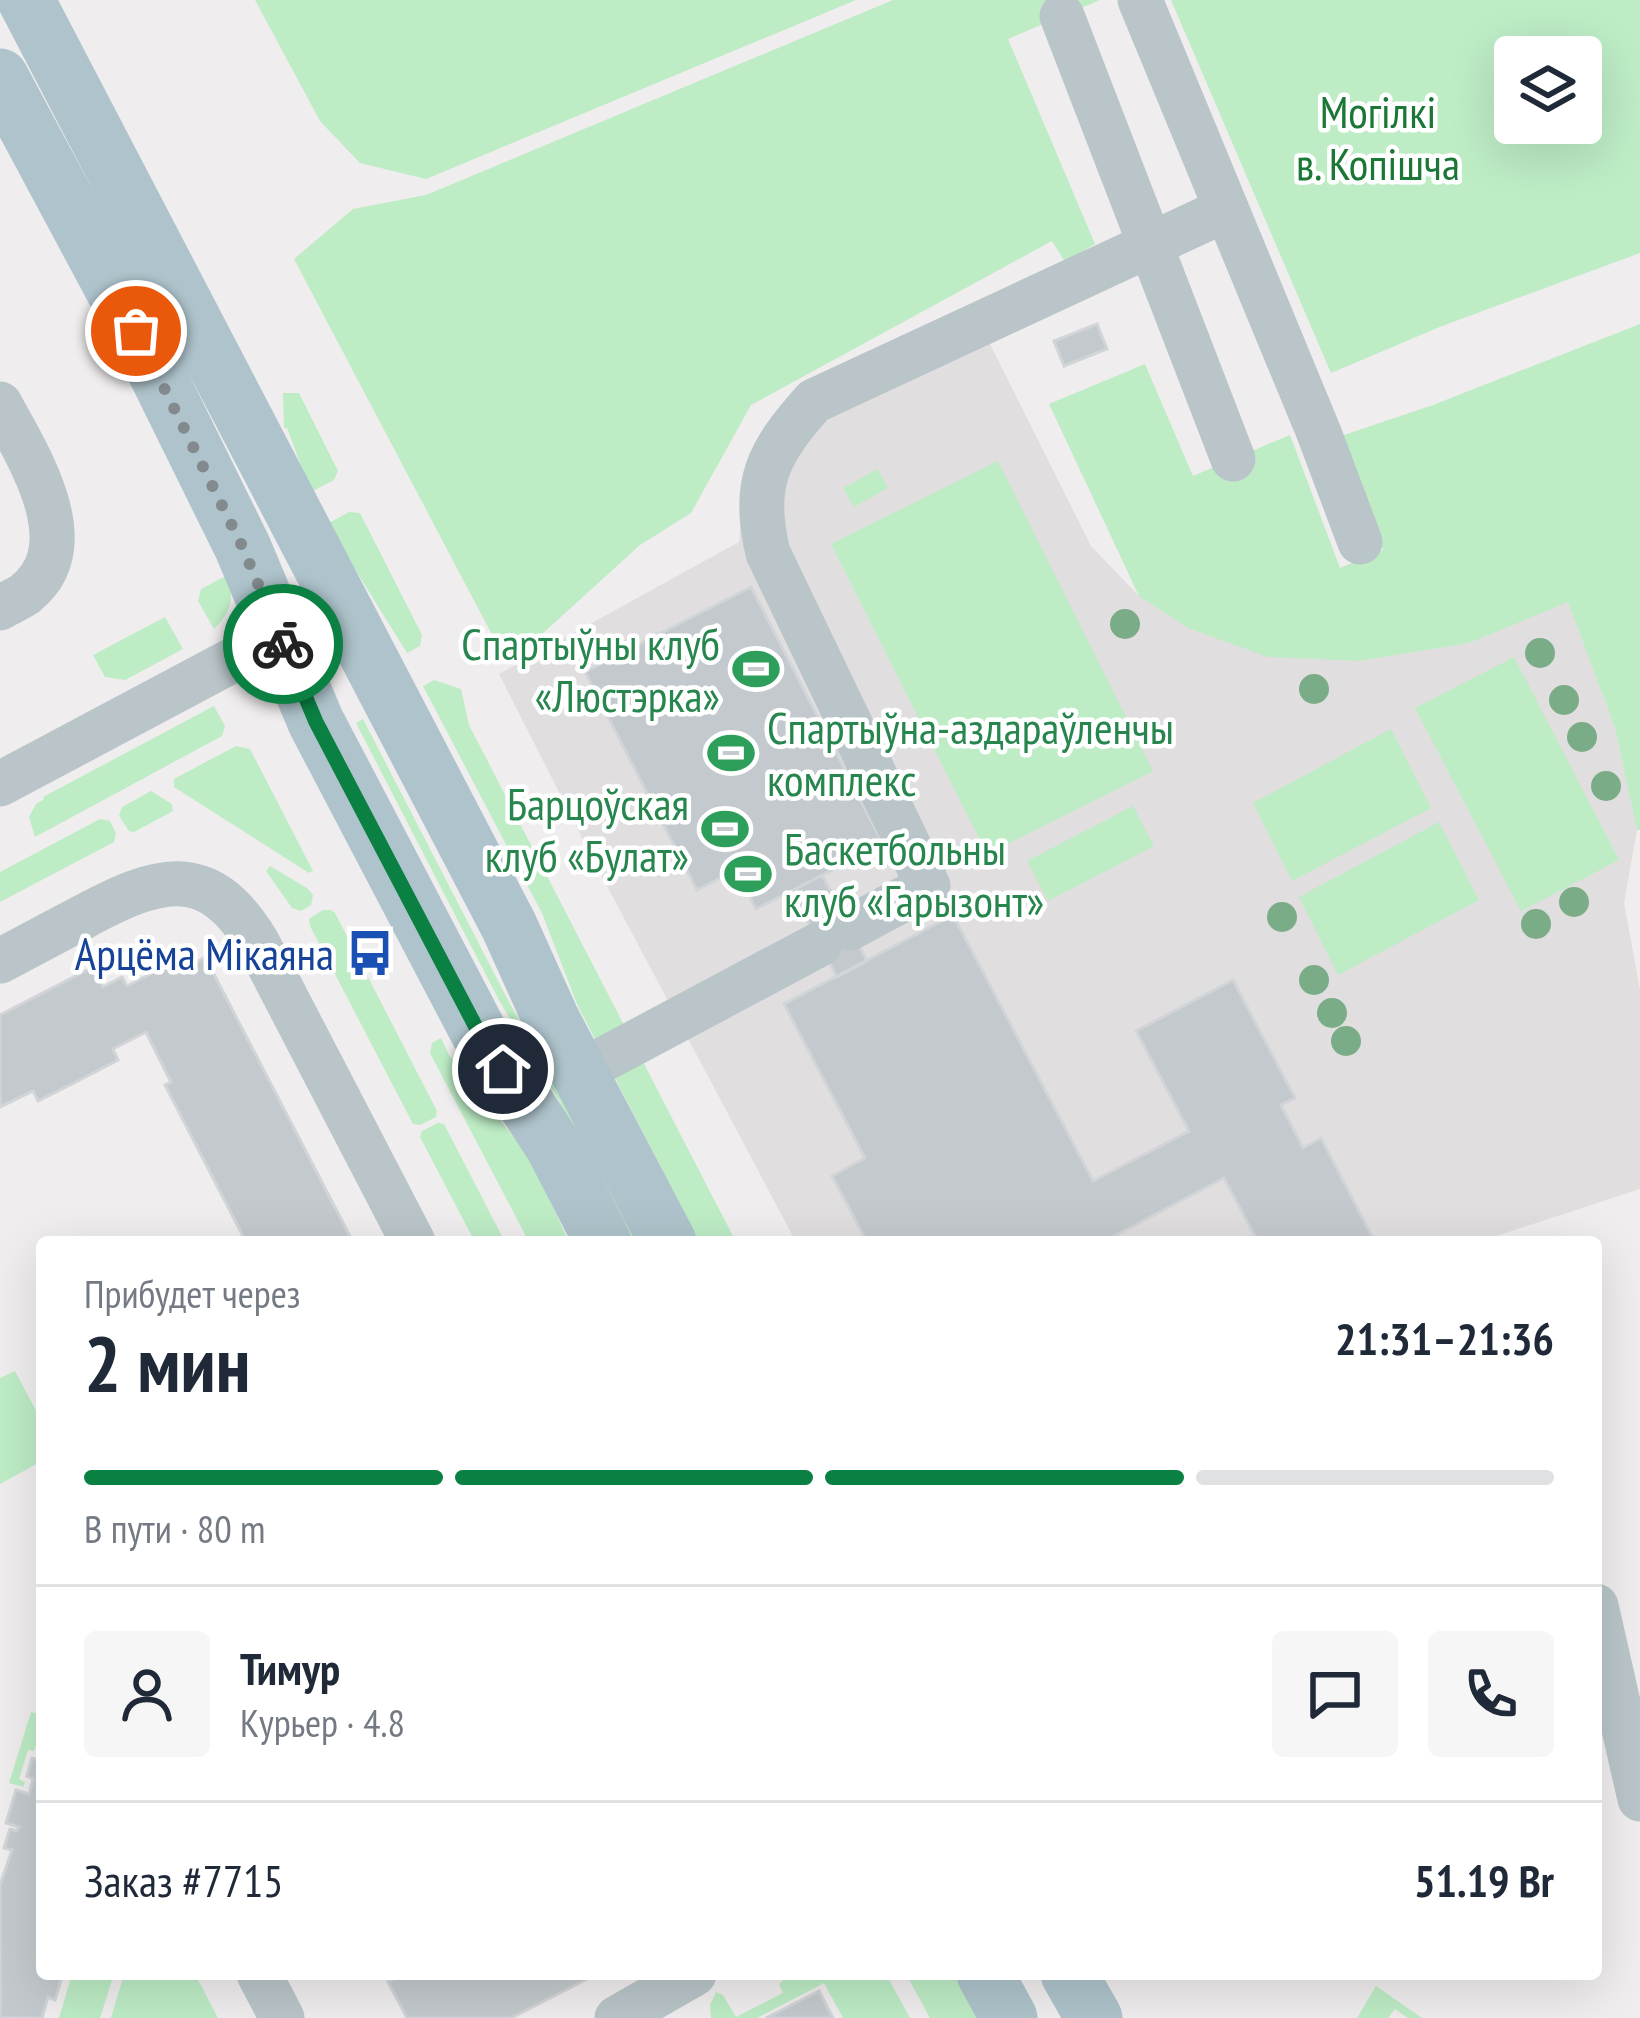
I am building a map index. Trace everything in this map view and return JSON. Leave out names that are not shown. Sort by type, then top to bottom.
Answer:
[{"type":"main road","points":[[26,0],[665,1236]]},
{"type":"main road","points":[[0,77],[136,331],[243,548],[316,722],[478,1031],[554,1145],[600,1236]]},
{"type":"main road","points":[[280,635],[340,602]]},
{"type":"main road","points":[[988,1980],[1009,2018]]},
{"type":"main road","points":[[1072,1980],[1094,2018]]},
{"type":"street","points":[[1141,0],[1360,542]]},
{"type":"street","points":[[1062,16],[1233,459]]},
{"type":"street","points":[[580,1072],[928,886],[768,553],[759,517],[765,471],[784,434],[814,401],[1226,210]]},
{"type":"street","points":[[0,404],[42,484],[52,541],[41,575],[26,593],[0,608]]},
{"type":"street","points":[[0,784],[280,635]]},
{"type":"street","points":[[0,961],[143,887],[181,884],[222,898],[242,916],[257,942],[410,1236]]},
{"type":"street","points":[[1612,1612],[1640,1799]]},
{"type":"street","points":[[262,1980],[282,2018]]},
{"type":"street","points":[[617,2018],[684,1980]]},
{"type":"shaded area","points":[[980,324],[1091,546],[1139,596],[1469,643],[1568,601],[1615,728],[1637,830],[1624,903],[1640,990],[1640,1189],[1496,1236],[793,1236],[499,674],[739,542],[746,475],[772,426]]},
{"type":"green space","points":[[255,0],[856,0],[426,179],[360,163],[320,121]]},
{"type":"green space","points":[[893,0],[1100,0],[1008,39],[1095,244],[1065,262],[1052,241],[751,405],[691,513],[640,545],[508,665],[294,259],[353,209],[426,195]]},
{"type":"green space","name":"Могілкі в. Копішча","points":[[1171,0],[1640,0],[1640,253],[1442,326],[1331,373]]},
{"type":"green space","points":[[1640,324],[1640,830],[1615,728],[1568,602],[1469,643],[1360,661],[1268,657],[1188,628],[1139,596],[1049,404],[1145,364],[1193,476],[1290,435],[1340,568],[1383,550],[1341,436]]},
{"type":"green space","points":[[283,393],[299,393],[338,471],[334,480],[311,492],[284,428]]},
{"type":"green space","points":[[998,461],[1153,771],[987,854],[831,544]]},
{"type":"green space","points":[[878,469],[888,488],[854,507],[843,488]]},
{"type":"green space","points":[[349,512],[360,513],[422,635],[420,646],[407,653],[327,524]]},
{"type":"green space","points":[[228,575],[230,604],[214,629],[198,601],[201,589]]},
{"type":"green space","points":[[165,617],[183,649],[125,680],[105,677],[93,655]]},
{"type":"green space","points":[[1514,657],[1619,860],[1521,911],[1415,708]]},
{"type":"green space","points":[[434,680],[461,689],[469,725],[733,1236],[696,1236],[577,1004],[542,913],[423,686]]},
{"type":"green space","points":[[214,706],[225,726],[222,736],[35,837],[29,817],[43,797]]},
{"type":"green space","points":[[363,719],[510,1004],[572,1109],[638,1236],[628,1236],[356,723]]},
{"type":"green space","points":[[1391,729],[1431,808],[1292,881],[1253,803]]},
{"type":"green space","points":[[236,746],[250,749],[313,871],[309,873],[174,787],[174,779]]},
{"type":"green space","points":[[151,791],[172,804],[173,811],[129,831],[119,816],[122,807]]},
{"type":"green space","points":[[1133,806],[1154,846],[1048,901],[1027,861]]},
{"type":"green space","points":[[100,819],[110,821],[116,833],[114,842],[0,902],[0,872]]},
{"type":"green space","points":[[1439,822],[1479,900],[1338,975],[1299,897]]},
{"type":"green space","points":[[270,866],[307,888],[313,895],[311,905],[301,911],[292,908],[266,871]]},
{"type":"green space","points":[[323,910],[335,913],[437,1111],[436,1117],[420,1125],[413,1124],[310,926],[309,919]]},
{"type":"green space","points":[[441,1038],[449,1055],[530,1158],[566,1236],[526,1236],[430,1053],[432,1043]]},
{"type":"green space","points":[[444,1124],[502,1236],[472,1236],[420,1137],[422,1131]]},
{"type":"green space","points":[[15,1371],[36,1411],[36,1464],[0,1484],[0,1378]]},
{"type":"green space","points":[[31,1712],[36,1713],[36,1746],[28,1750],[19,1779],[25,1782],[23,1787],[9,1783]]},
{"type":"green space","points":[[70,1980],[112,1980],[100,2018],[59,2018]]},
{"type":"green space","points":[[122,1980],[198,1980],[218,2018],[111,2018]]},
{"type":"green space","points":[[783,1980],[889,1980],[910,2018],[843,2018],[824,1983],[757,2018],[711,2018],[716,1992],[736,2017],[783,1993],[779,1984]]},
{"type":"green space","points":[[909,1980],[957,1980],[978,2018],[930,2018]]},
{"type":"green space","points":[[1376,1986],[1422,2018],[1408,2018],[1395,2009],[1388,2018],[1357,2018]]},
{"type":"building","points":[[1097,324],[1107,349],[1064,366],[1054,341]]},
{"type":"building","name":"Спартыўна-аздараўленчы комплекс","points":[[751,587],[883,844],[756,909],[736,870],[697,890],[585,672]]},
{"type":"building","points":[[822,875],[867,961],[837,977],[792,891]]},
{"type":"building","points":[[953,915],[1093,1181],[1189,1131],[1136,1031],[1233,980],[1295,1098],[1281,1105],[1303,1148],[1321,1138],[1372,1236],[1255,1236],[1224,1178],[1114,1236],[864,1236],[832,1176],[865,1158],[784,1004]]},
{"type":"building","points":[[188,954],[193,964],[205,957],[350,1236],[243,1236],[165,1085],[171,1082],[146,1032],[113,1049],[118,1060],[70,1085],[38,1101],[33,1091],[0,1107],[0,1015],[93,967],[103,987],[122,977],[127,986]]},
{"type":"building","points":[[32,1758],[36,1759],[36,1980],[61,1980],[55,2000],[48,1997],[42,2018],[0,2018],[0,1885],[12,1850],[4,1848],[10,1829],[19,1827],[6,1823],[16,1790],[29,1794]]},
{"type":"building","points":[[585,1980],[511,2018],[407,2018],[388,1982]]},
{"type":"building","points":[[819,1991],[833,2018],[766,2018]]},
{"type":"way so far","points":[[136,331],[243,548],[283,644]]},
{"type":"place","name":"Cпартыўны клуб «Люстэрка»","points":[[756,669]]},
{"type":"place","name":"Спартыўна-аздараўленчы комплекс","points":[[731,753]]},
{"type":"place","name":"Барцоўская клуб «Булат»","points":[[725,829]]},
{"type":"place","name":"Баскетбольны клуб «Гарызонт»","points":[[748,874]]},
{"type":"place","name":"Арцёма Мікаяна","points":[[370,953]]},
{"type":"route","points":[[283,644],[316,722],[478,1031],[503,1069]]}]
